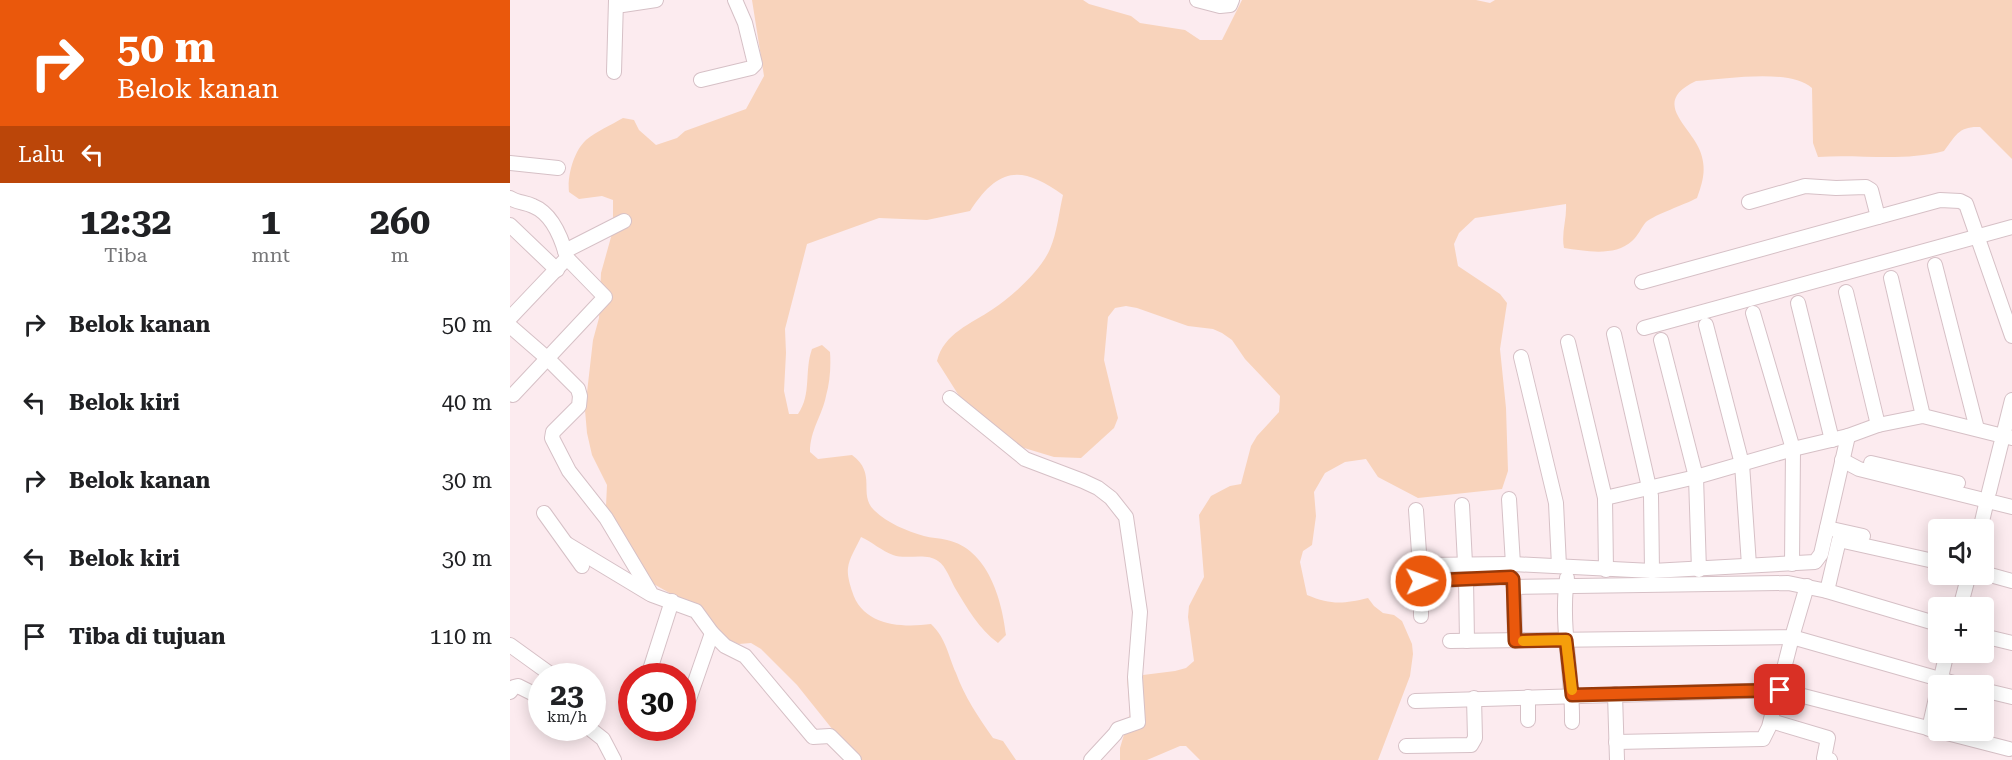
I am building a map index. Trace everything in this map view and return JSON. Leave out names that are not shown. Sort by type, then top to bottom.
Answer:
[{"type":"street","points":[[614,72],[616,3],[656,0]]},
{"type":"street","points":[[701,80],[751,68],[755,64],[745,23],[735,0]]},
{"type":"street","points":[[1197,0],[1220,6],[1230,5],[1232,0]]},
{"type":"street","points":[[510,163],[558,168]]},
{"type":"street","points":[[1749,202],[1805,186],[1866,187],[1871,190],[1878,217]]},
{"type":"street","points":[[510,198],[516,202],[534,206],[548,217],[556,227],[566,255],[605,297],[513,395]]},
{"type":"street","points":[[1642,282],[1940,200],[1960,201],[1966,204],[2012,336]]},
{"type":"street","points":[[510,318],[557,270],[566,255],[624,221]]},
{"type":"street","points":[[510,225],[557,270]]},
{"type":"street","points":[[1644,328],[2012,227]]},
{"type":"street","points":[[1935,265],[1977,429]]},
{"type":"street","points":[[1891,278],[1923,416]]},
{"type":"street","points":[[1846,292],[1878,425]]},
{"type":"street","points":[[1798,303],[1832,440]]},
{"type":"street","points":[[1753,313],[1793,449],[1792,564]]},
{"type":"street","points":[[1706,325],[1742,464],[1749,565]]},
{"type":"street","points":[[510,326],[578,389],[579,406],[553,432],[552,438],[568,471],[606,518],[652,595]]},
{"type":"street","points":[[1614,333],[1649,488],[1652,571]]},
{"type":"street","points":[[1661,340],[1696,477],[1699,570]]},
{"type":"street","points":[[1568,342],[1605,498],[1606,570]]},
{"type":"street","points":[[1521,357],[1557,502],[1566,585],[1566,640],[1572,695],[1572,722]]},
{"type":"street","points":[[950,398],[1025,459],[1083,480],[1098,488],[1111,498],[1126,517],[1140,612],[1134,677],[1138,722],[1118,729],[1090,760]]},
{"type":"street","points":[[1983,519],[2008,437],[2012,400]]},
{"type":"street","points":[[1605,498],[1696,477],[1848,436],[1878,425],[1923,416],[2008,437]]},
{"type":"street","points":[[1420,565],[1513,564],[1652,571],[1815,562],[1821,554],[1848,436]]},
{"type":"street","points":[[1842,460],[1859,469],[1918,478],[1988,496],[2012,507]]},
{"type":"street","points":[[1988,496],[2012,497]]},
{"type":"street","points":[[1509,500],[1513,564]]},
{"type":"street","points":[[1462,505],[1465,563]]},
{"type":"street","points":[[1416,510],[1421,616]]},
{"type":"street","points":[[544,513],[582,566]]},
{"type":"street","points":[[1827,528],[1928,552]]},
{"type":"street","points":[[1827,591],[1839,540],[1928,560]]},
{"type":"street","points":[[567,544],[652,595],[696,611],[725,646],[745,656],[813,737],[830,736],[854,760]]},
{"type":"street","points":[[1994,568],[2012,572]]},
{"type":"street","points":[[1994,576],[2012,581]]},
{"type":"street","points":[[1421,581],[1511,577],[1514,587],[1515,641]]},
{"type":"street","points":[[1466,579],[1467,641]]},
{"type":"street","points":[[1514,587],[1750,583],[1807,586],[1928,621]]},
{"type":"street","points":[[1616,742],[1763,739],[1767,734],[1780,690],[1807,586]]},
{"type":"street","points":[[652,663],[672,601]]},
{"type":"street","points":[[696,679],[712,633]]},
{"type":"street","points":[[1450,641],[1792,638],[1928,681]]},
{"type":"street","points":[[1994,639],[2012,643]]},
{"type":"street","points":[[510,645],[535,663]]},
{"type":"street","points":[[510,692],[513,687],[518,686],[528,691]]},
{"type":"street","points":[[1415,701],[1780,690],[1928,729]]},
{"type":"street","points":[[1994,693],[2012,697]]},
{"type":"street","points":[[1615,694],[1617,760]]},
{"type":"street","points":[[1528,697],[1528,720]]},
{"type":"street","points":[[1406,746],[1428,753],[1468,746],[1473,743],[1474,698]]},
{"type":"street","points":[[1771,721],[1828,738],[1824,758],[1830,760]]},
{"type":"street","points":[[604,741],[614,760]]},
{"type":"street","points":[[1977,741],[2009,749]]},
{"type":"shaded area","points":[[752,0],[1083,0],[1089,4],[1131,16],[1140,23],[1185,30],[1200,40],[1222,40],[1242,0],[1476,0],[1490,3],[1495,0],[2012,0],[2012,159],[1980,127],[1963,130],[1955,136],[1944,151],[1929,154],[1897,157],[1818,157],[1813,143],[1812,88],[1789,78],[1773,76],[1696,81],[1682,90],[1675,98],[1675,108],[1678,117],[1698,146],[1702,157],[1702,183],[1697,198],[1646,222],[1634,239],[1625,246],[1600,252],[1564,248],[1566,204],[1475,218],[1459,233],[1454,244],[1458,266],[1500,294],[1507,303],[1500,349],[1506,408],[1508,471],[1502,489],[1418,498],[1378,477],[1366,459],[1345,462],[1325,473],[1314,492],[1316,516],[1312,545],[1303,551],[1300,562],[1307,595],[1323,601],[1337,602],[1368,598],[1383,613],[1394,615],[1402,621],[1412,644],[1410,676],[1378,760],[1200,760],[1186,746],[1180,746],[1147,760],[1120,760],[1120,748],[1130,714],[1127,677],[1175,671],[1186,668],[1194,661],[1188,617],[1189,606],[1204,577],[1199,515],[1211,496],[1230,486],[1241,484],[1251,446],[1279,412],[1280,396],[1245,359],[1232,340],[1213,329],[1188,326],[1137,308],[1126,306],[1115,308],[1108,317],[1104,360],[1118,418],[1114,428],[1081,458],[1054,457],[1014,445],[961,399],[937,361],[952,336],[1009,298],[1040,266],[1052,243],[1063,195],[1035,179],[1023,175],[1012,175],[991,186],[970,211],[927,220],[879,218],[807,244],[785,329],[784,391],[789,414],[798,414],[802,406],[812,349],[822,345],[830,352],[829,380],[812,437],[810,452],[818,459],[852,455],[860,462],[864,470],[867,498],[875,511],[904,529],[961,545],[973,554],[983,565],[996,592],[1006,635],[998,643],[979,625],[941,563],[933,558],[922,556],[893,555],[861,537],[850,560],[848,571],[850,586],[857,603],[864,611],[884,622],[896,625],[931,624],[943,641],[963,690],[977,715],[993,738],[1003,741],[1016,760],[857,760],[797,685],[761,649],[751,643],[739,644],[719,636],[691,605],[634,573],[611,532],[606,506],[607,485],[592,455],[587,433],[585,410],[593,340],[599,318],[601,273],[613,230],[613,200],[602,196],[579,199],[569,192],[572,164],[586,140],[623,118],[634,120],[639,130],[656,145],[677,138],[685,131],[746,109],[764,76]]},
{"type":"slow traffic","points":[[1523,641],[1566,640],[1572,690]]},
{"type":"route","points":[[1421,581],[1511,577],[1513,579],[1515,641],[1566,640],[1572,695],[1780,690]]}]
